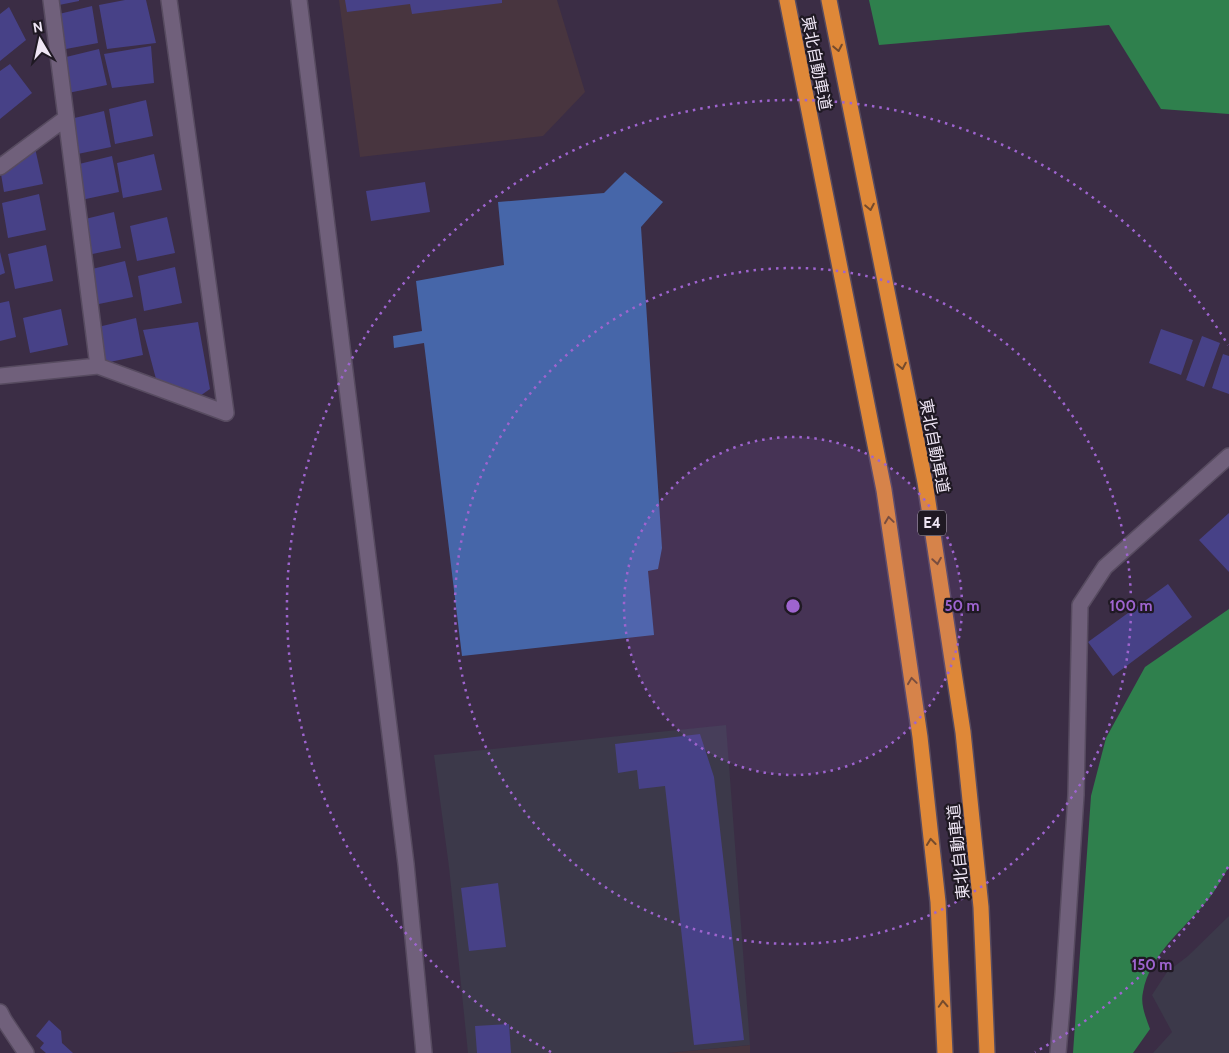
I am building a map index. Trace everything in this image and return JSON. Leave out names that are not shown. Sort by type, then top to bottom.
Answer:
[{"type":"highway","name":"東北自動車道","points":[[787,0],[886,500],[922,757],[938,902],[946,1053]]},
{"type":"highway","name":"東北自動車道","points":[[829,0],[925,482],[962,723],[981,907],[987,1053]]},
{"type":"street","points":[[51,0],[98,366]]},
{"type":"street","points":[[0,376],[98,366],[226,413],[169,0]]},
{"type":"street","points":[[299,0],[406,864],[424,1053]]},
{"type":"street","points":[[0,166],[66,118]]},
{"type":"street","points":[[1058,1053],[1064,994],[1076,795],[1080,605],[1105,567],[1229,456]]},
{"type":"street","points":[[0,1012],[26,1053]]},
{"type":"shaded area","points":[[339,0],[557,0],[585,92],[543,136],[360,157]]},
{"type":"shaded area","points":[[726,725],[750,1045],[667,1053],[468,1053],[449,867],[434,755]]},
{"type":"shaded area","points":[[1229,916],[1229,1053],[1153,1053],[1172,1032],[1152,995],[1167,972],[1188,956]]},
{"type":"shaded area","points":[[750,1045],[750,1053],[667,1053]]},
{"type":"green space","points":[[869,0],[1229,0],[1229,114],[1161,109],[1109,25],[879,45]]},
{"type":"green space","points":[[1229,609],[1229,867],[1209,898],[1168,943],[1153,966],[1147,978],[1142,997],[1150,1029],[1133,1053],[1073,1053],[1091,796],[1106,738],[1145,667]]},
{"type":"water","points":[[625,172],[663,202],[641,227],[662,548],[658,569],[648,571],[654,635],[462,656],[424,343],[394,348],[393,336],[422,331],[416,281],[504,265],[498,202],[604,193]]},
{"type":"building","points":[[58,0],[79,0],[79,1],[59,5]]},
{"type":"building","points":[[125,0],[146,0],[156,43],[107,49],[99,5]]},
{"type":"building","points":[[345,0],[502,0],[502,3],[412,14],[410,4],[347,12]]},
{"type":"building","points":[[92,6],[98,43],[66,49],[59,14]]},
{"type":"building","points":[[9,7],[26,40],[0,61],[0,14]]},
{"type":"building","points":[[151,46],[154,83],[112,88],[104,54]]},
{"type":"building","points":[[99,49],[107,85],[68,93],[62,58]]},
{"type":"building","points":[[10,64],[32,93],[0,119],[0,71]]},
{"type":"building","points":[[146,100],[153,136],[115,144],[109,109]]},
{"type":"building","points":[[104,111],[111,147],[73,155],[66,120]]},
{"type":"building","points":[[35,148],[43,184],[4,192],[0,156]]},
{"type":"building","points":[[154,154],[162,190],[123,198],[117,163]]},
{"type":"building","points":[[112,156],[119,192],[81,200],[75,165]]},
{"type":"building","points":[[425,182],[430,212],[371,221],[366,191]]},
{"type":"building","points":[[39,194],[46,230],[8,238],[2,203]]},
{"type":"building","points":[[114,212],[121,248],[83,256],[77,221]]},
{"type":"building","points":[[167,217],[175,253],[137,261],[130,226]]},
{"type":"building","points":[[46,245],[53,281],[15,289],[8,254]]},
{"type":"building","points":[[0,252],[5,273],[0,275]]},
{"type":"building","points":[[125,261],[133,297],[94,305],[88,270]]},
{"type":"building","points":[[175,267],[182,303],[144,311],[138,276]]},
{"type":"building","points":[[9,301],[16,337],[0,341],[0,303]]},
{"type":"building","points":[[61,309],[68,345],[30,353],[23,318]]},
{"type":"building","points":[[136,318],[143,355],[105,363],[98,327]]},
{"type":"building","points":[[198,322],[210,389],[197,398],[156,379],[143,330]]},
{"type":"building","points":[[1161,329],[1193,340],[1181,375],[1149,363]]},
{"type":"building","points":[[1202,336],[1220,343],[1204,387],[1186,380]]},
{"type":"building","points":[[1223,354],[1229,356],[1229,394],[1212,388]]},
{"type":"building","points":[[1229,513],[1229,572],[1199,540]]},
{"type":"building","points":[[1168,584],[1192,617],[1113,676],[1088,642]]},
{"type":"building","points":[[700,734],[714,777],[744,1040],[694,1045],[665,786],[639,789],[637,770],[618,773],[615,744]]},
{"type":"building","points":[[498,883],[506,947],[469,951],[461,888]]},
{"type":"building","points":[[49,1020],[61,1031],[62,1043],[73,1053],[46,1053],[40,1048],[44,1043],[36,1036]]},
{"type":"building","points":[[509,1024],[511,1053],[477,1053],[475,1026]]}]
